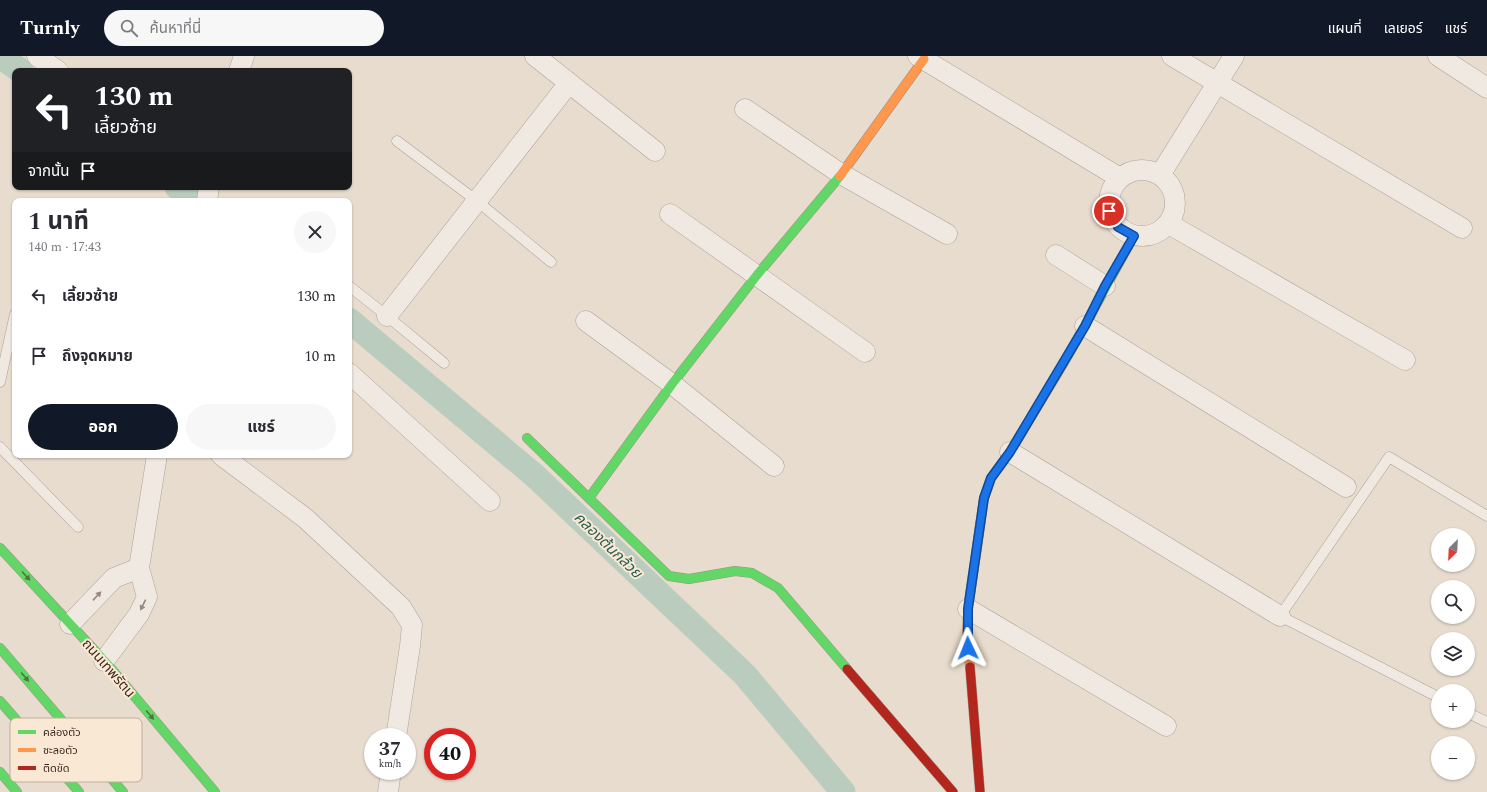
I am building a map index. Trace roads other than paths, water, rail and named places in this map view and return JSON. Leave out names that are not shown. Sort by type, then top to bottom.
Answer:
[{"type":"main road","points":[[589,498],[672,384],[757,275],[840,174],[921,58]]},
{"type":"main road","points":[[980,792],[967,636],[968,609],[984,498],[991,478],[1010,452],[1085,326],[1105,286],[1134,236]]},
{"type":"main road","points":[[527,438],[669,576],[689,579],[735,571],[752,573],[778,588],[953,792]]},
{"type":"main road","name":"ถนนเทพรัตน","points":[[0,548],[104,661],[215,792]]},
{"type":"main road","points":[[0,648],[60,718]]},
{"type":"main road","points":[[0,701],[15,718]]},
{"type":"main road","points":[[0,772],[17,792]]},
{"type":"main road","points":[[70,782],[79,792]]},
{"type":"main road","points":[[114,782],[123,792]]},
{"type":"street","points":[[37,56],[54,68]]},
{"type":"street","points":[[240,68],[244,56]]},
{"type":"street","points":[[535,56],[655,151]]},
{"type":"street","points":[[1172,56],[1462,228]]},
{"type":"street","points":[[1160,175],[1234,56]]},
{"type":"street","points":[[1438,56],[1487,88]]},
{"type":"street","points":[[921,58],[1120,178]]},
{"type":"street","points":[[387,316],[569,82]]},
{"type":"street","points":[[745,109],[840,174],[947,234]]},
{"type":"street","points":[[1146,170],[1160,175],[1170,185],[1175,197],[1174,211],[1168,224],[1154,235],[1134,236],[1118,227],[1109,211],[1110,193],[1120,178],[1133,171],[1146,170]]},
{"type":"street","points":[[670,214],[865,352]]},
{"type":"street","points":[[1168,224],[1405,360]]},
{"type":"street","points":[[1056,255],[1105,286]]},
{"type":"street","points":[[586,321],[672,384],[774,466]]},
{"type":"street","points":[[1085,326],[1346,487]]},
{"type":"street","points":[[352,375],[490,501]]},
{"type":"street","points":[[1010,452],[1280,616]]},
{"type":"street","points":[[104,661],[139,614],[148,597],[139,568],[157,458]]},
{"type":"street","points":[[225,458],[304,518],[402,607],[412,625],[397,728]]},
{"type":"street","points":[[70,624],[114,578],[139,568]]},
{"type":"street","points":[[968,609],[1166,726]]},
{"type":"street","points":[[388,792],[390,780]]},
{"type":"lane","points":[[397,141],[477,201],[551,262]]},
{"type":"lane","points":[[352,288],[444,363]]},
{"type":"lane","points":[[0,382],[12,328]]},
{"type":"lane","points":[[0,447],[78,527]]},
{"type":"lane","points":[[1431,693],[1280,616],[1390,457],[1487,516]]},
{"type":"lane","points":[[1475,716],[1487,722]]},
{"type":"waterway","name":"คลองต้นกล้วย","points":[[0,56],[17,68]]},
{"type":"waterway","name":"คลองต้นกล้วย","points":[[181,190],[191,198]]},
{"type":"waterway","name":"คลองต้นกล้วย","points":[[352,323],[534,475],[745,675],[843,792]]}]
